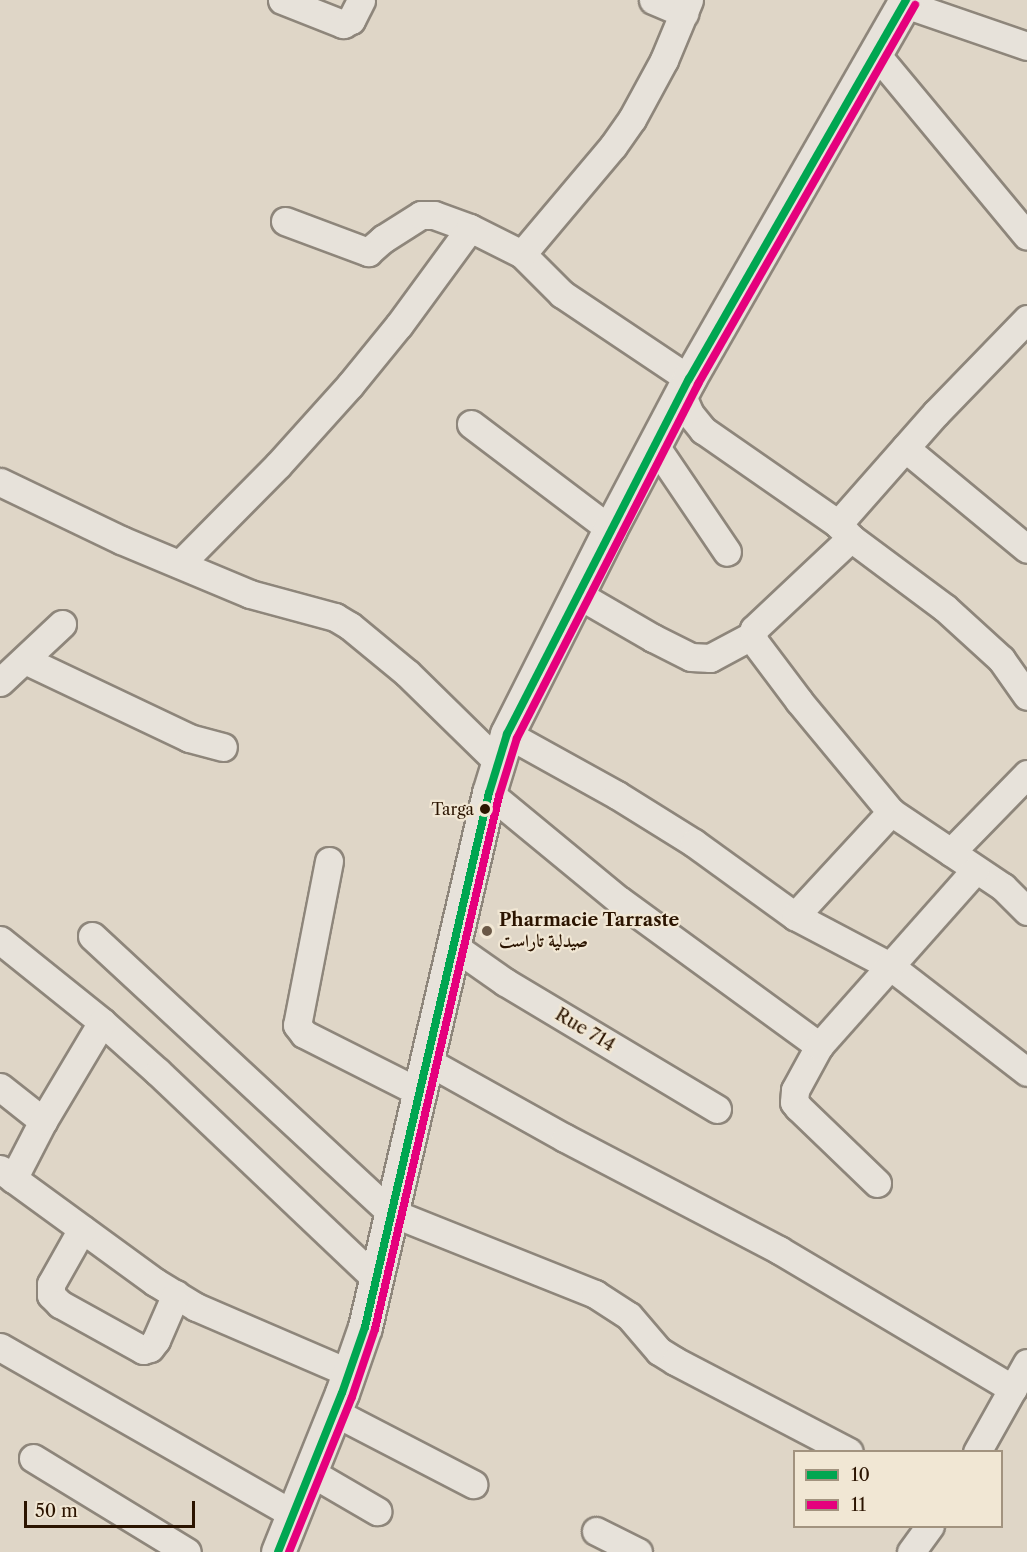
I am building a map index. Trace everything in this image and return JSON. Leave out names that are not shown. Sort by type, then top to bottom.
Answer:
[{"type":"street","points":[[282,0],[343,24],[351,20],[361,0]]},
{"type":"street","points":[[522,254],[613,146],[632,119],[664,60],[686,6],[653,0]]},
{"type":"street","points":[[280,1551],[349,1373],[376,1280],[489,793],[502,748],[577,594],[685,386],[906,2],[1027,46]]},
{"type":"street","points":[[876,54],[1027,236]]},
{"type":"street","points":[[285,221],[368,252],[383,239],[421,215],[434,215],[470,228],[522,254],[562,294],[685,386],[690,414],[704,430],[845,531],[982,640],[1000,659],[1027,696]]},
{"type":"street","points":[[180,564],[278,465],[350,385],[399,325],[470,228]]},
{"type":"street","points":[[1027,319],[905,448],[845,531],[754,629],[753,635],[754,641],[799,701],[891,812],[1003,887],[1027,911]]},
{"type":"street","points":[[471,424],[610,529]]},
{"type":"street","points":[[654,444],[727,552]]},
{"type":"street","points":[[905,448],[1027,549]]},
{"type":"street","points":[[0,482],[121,540],[250,594],[322,613],[350,626],[502,748],[617,795],[684,837],[795,916],[890,966],[1027,1072]]},
{"type":"street","points":[[577,594],[691,657],[710,658],[753,635]]},
{"type":"street","points":[[0,682],[62,624]]},
{"type":"street","points":[[25,660],[189,738],[223,747]]},
{"type":"street","points":[[951,852],[1027,774]]},
{"type":"street","points":[[489,793],[619,900],[819,1046]]},
{"type":"street","points":[[795,916],[891,812]]},
{"type":"street","points":[[329,861],[297,1025],[304,1034],[423,1076],[565,1138],[779,1250],[1013,1389]]},
{"type":"street","points":[[877,1182],[794,1102],[795,1090],[819,1046],[975,870]]},
{"type":"street","points":[[92,936],[390,1212],[595,1294],[629,1316],[659,1351],[675,1361],[845,1450]]},
{"type":"street","points":[[0,940],[102,1022],[376,1280]]},
{"type":"street","name":"Rue 714","points":[[455,946],[505,982],[717,1109]]},
{"type":"street","points":[[102,1022],[43,1121],[7,1174],[196,1307],[349,1373]]},
{"type":"street","points":[[0,1087],[43,1121]]},
{"type":"street","points":[[82,1228],[51,1284],[51,1295],[60,1304],[143,1350],[150,1348],[156,1340],[176,1294]]},
{"type":"street","points":[[0,1347],[293,1514]]},
{"type":"street","points":[[978,1450],[1027,1364]]},
{"type":"street","points":[[333,1412],[473,1484]]},
{"type":"street","points":[[33,1458],[187,1552]]},
{"type":"street","points":[[310,1473],[378,1511]]},
{"type":"street","points":[[911,1552],[929,1528]]},
{"type":"street","points":[[596,1531],[638,1552]]},
{"type":"transit line","name":"10","points":[[278,1552],[342,1393],[365,1327],[489,793],[507,734],[689,379],[906,0]]},
{"type":"transit line","name":"11","points":[[289,1552],[352,1397],[375,1329],[499,796],[517,738],[698,384],[915,5]]},
{"type":"place","name":"Targa","points":[[485,809]]},
{"type":"place","name":"Pharmacie Tarraste صيدلية تاراست","points":[[487,931]]}]
